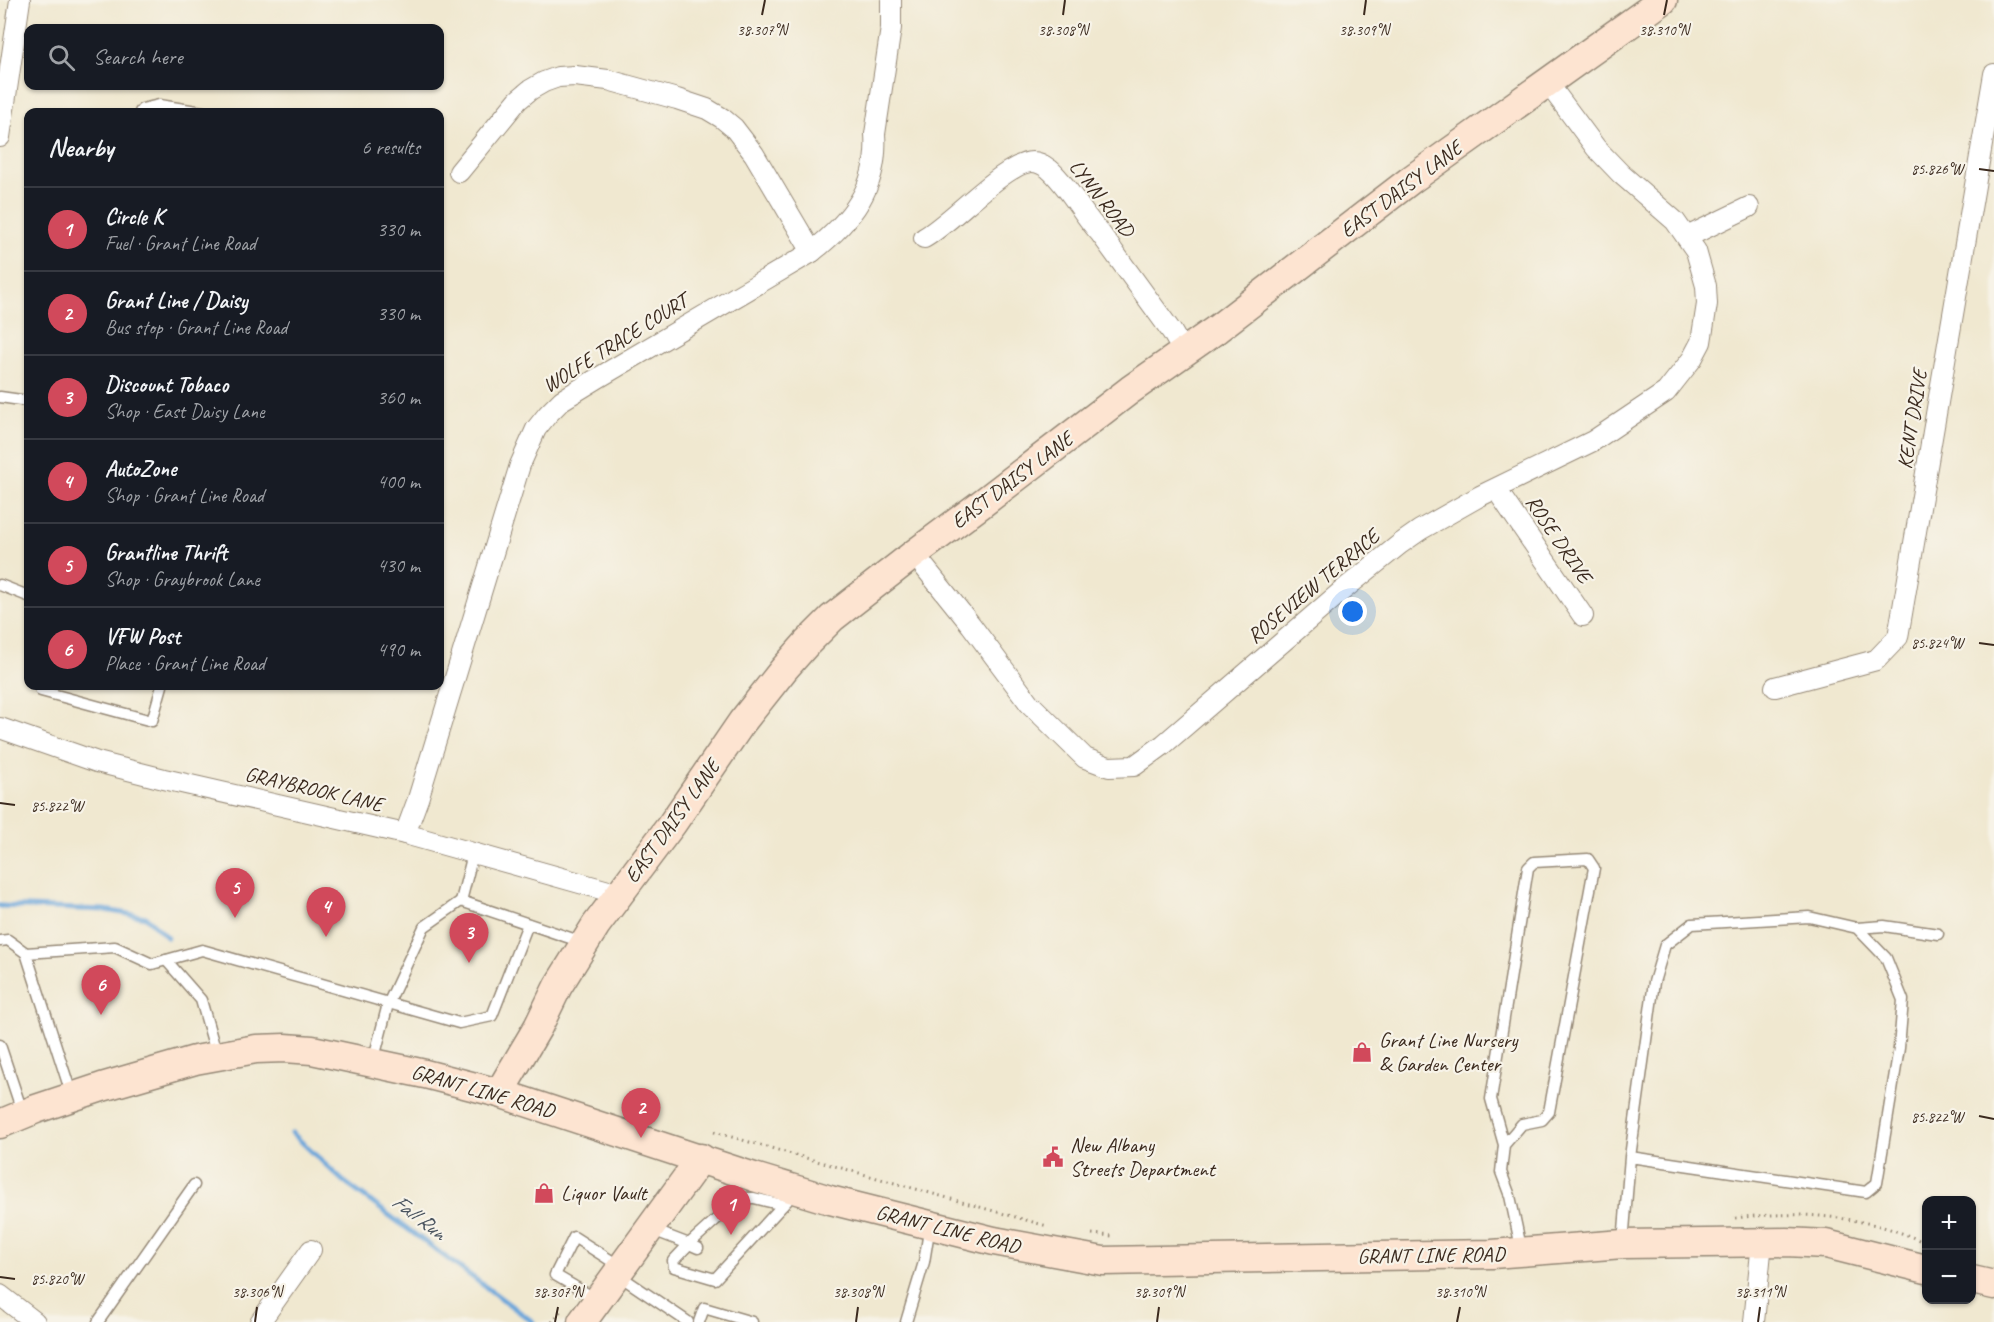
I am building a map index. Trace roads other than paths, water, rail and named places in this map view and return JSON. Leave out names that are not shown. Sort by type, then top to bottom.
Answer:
[{"type":"street","points":[[0,137],[20,0]]},
{"type":"street","name":"WOLFE TRACE COURT","points":[[405,834],[418,799],[520,465],[536,429],[562,400],[812,252],[834,235],[847,221],[858,206],[873,170],[877,151],[875,134],[891,28],[891,0]]},
{"type":"street","name":"EAST DAISY LANE","points":[[499,1093],[538,1027],[558,986],[619,894],[672,825],[742,722],[784,669],[832,618],[1183,351],[1217,329],[1412,179],[1663,0]]},
{"type":"street","name":"KENT DRIVE","points":[[1775,687],[1876,660],[1898,637],[1994,74]]},
{"type":"street","points":[[459,172],[518,100],[530,90],[558,77],[575,76],[608,80],[677,99],[707,110],[734,128],[754,154],[812,252]]},
{"type":"street","name":"ROSEVIEW TERRACE","points":[[914,554],[1029,703],[1085,758],[1109,767],[1134,766],[1163,745],[1400,544],[1420,530],[1496,489],[1593,441],[1666,392],[1692,359],[1701,342],[1707,304],[1706,286],[1696,251],[1675,221],[1621,174],[1596,147],[1547,82]]},
{"type":"street","name":"LYNN ROAD","points":[[924,238],[1006,174],[1031,161],[1040,163],[1055,175],[1100,233],[1172,332],[1183,351]]},
{"type":"street","points":[[1687,237],[1749,207]]},
{"type":"street","name":"ROSE DRIVE","points":[[1496,489],[1583,616]]},
{"type":"street","name":"GRAYBROOK LANE","points":[[0,729],[97,762],[405,834],[619,894]]},
{"type":"street","name":"GRANT LINE ROAD","points":[[11,1119],[153,1072],[218,1056],[256,1049],[312,1050],[373,1062],[499,1093],[701,1158],[790,1197],[1103,1261],[1492,1254],[1623,1244],[1762,1242],[1826,1244],[1922,1268]]},
{"type":"street","points":[[575,1311],[619,1270],[701,1158]]},
{"type":"street","points":[[1754,1322],[1762,1242]]},
{"type":"street","points":[[260,1322],[311,1250]]},
{"type":"street","points":[[1976,1281],[1994,1285]]},
{"type":"street","points":[[0,1295],[35,1322]]},
{"type":"lane","points":[[146,108],[159,105],[178,108]]},
{"type":"lane","points":[[0,397],[24,400]]},
{"type":"lane","points":[[0,585],[24,594]]},
{"type":"lane","points":[[41,690],[152,721],[161,690]]},
{"type":"lane","points":[[373,1062],[388,1004],[424,927],[461,901],[473,854]]},
{"type":"lane","points":[[1504,1144],[1522,1124],[1542,1120],[1549,1112],[1594,868],[1588,859],[1534,862],[1528,868],[1491,1099],[1504,1144],[1501,1172],[1510,1196],[1522,1252]]},
{"type":"lane","points":[[461,901],[585,943]]},
{"type":"lane","points":[[1623,1244],[1630,1157],[1654,981],[1665,945],[1692,924],[1809,917],[1857,928],[1884,926],[1938,934]]},
{"type":"lane","points":[[26,953],[115,947],[152,964],[202,950],[459,1023],[492,1016],[528,924]]},
{"type":"lane","points":[[1630,1157],[1866,1192],[1877,1183],[1899,1048],[1903,1000],[1886,958],[1857,928]]},
{"type":"lane","points":[[0,941],[8,940],[26,953],[72,1097]]},
{"type":"lane","points":[[166,960],[201,1000],[218,1056]]},
{"type":"lane","points":[[0,1045],[11,1119]]},
{"type":"lane","points":[[98,1322],[194,1185]]},
{"type":"lane","points":[[790,1197],[726,1261],[715,1279],[674,1267],[673,1261],[693,1246],[732,1209],[740,1198],[790,1197]]},
{"type":"lane","points":[[906,1322],[924,1263],[930,1225]]},
{"type":"lane","points":[[650,1229],[693,1246]]},
{"type":"lane","points":[[575,1311],[555,1275],[574,1237],[619,1270],[675,1318],[688,1322]]},
{"type":"lane","points":[[699,1322],[704,1308],[752,1322]]},
{"type":"waterway","name":"Fall Run","points":[[0,906],[105,910],[146,917],[167,937]]},
{"type":"waterway","name":"Fall Run","points":[[292,1133],[343,1181],[533,1322]]},
{"type":"place","name":"Grantline Thrift","points":[[235,918]]},
{"type":"place","name":"AutoZone","points":[[326,937]]},
{"type":"place","name":"Discount Tobaco","points":[[469,963]]},
{"type":"place","name":"VFW Post","points":[[101,1015]]},
{"type":"place","name":"Grant Line Nursery & Garden Center","points":[[1362,1052]]},
{"type":"place","name":"Grant Line / Daisy","points":[[641,1138]]},
{"type":"place","name":"New Albany Streets Department","points":[[1053,1157]]},
{"type":"place","name":"Liquor Vault","points":[[544,1193]]},
{"type":"place","name":"Circle K","points":[[731,1235]]}]
